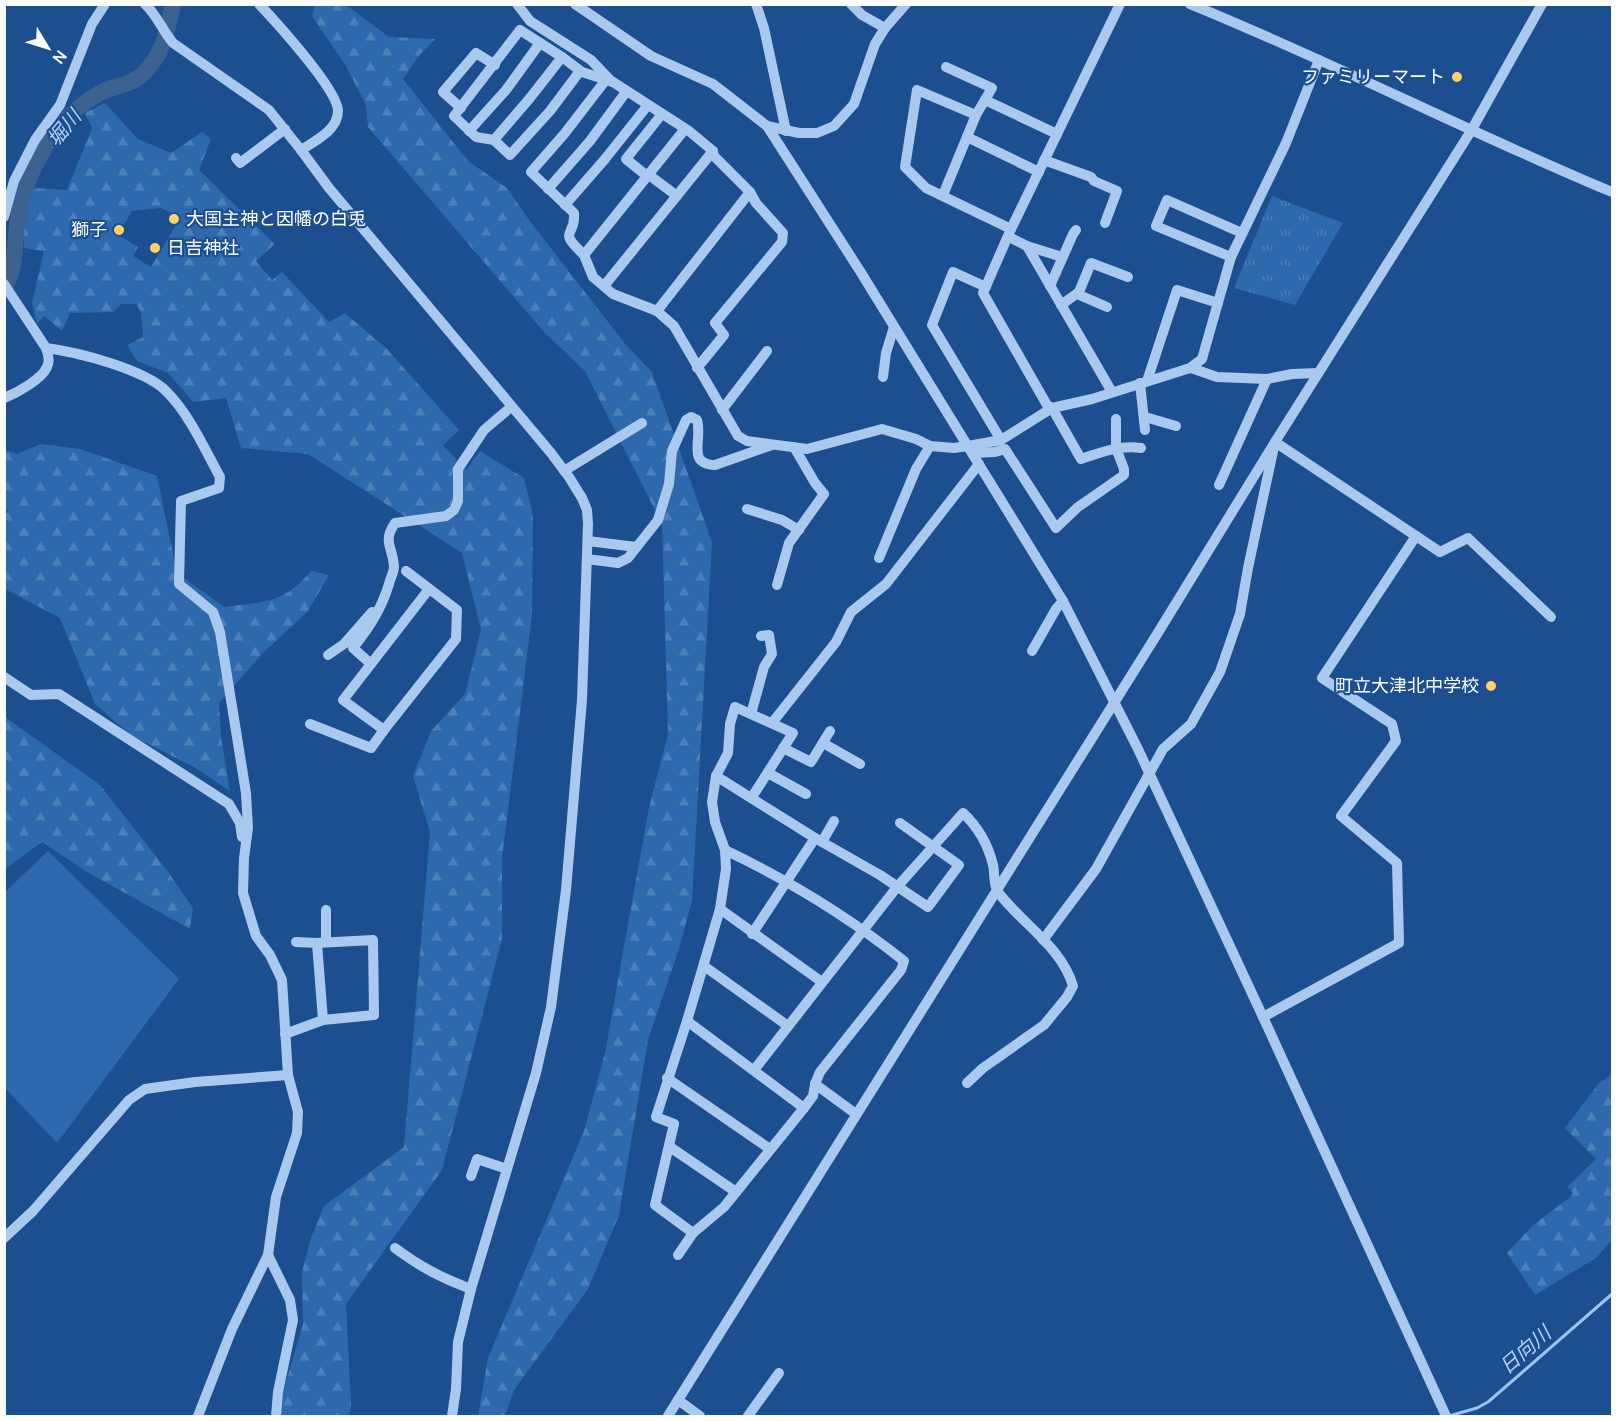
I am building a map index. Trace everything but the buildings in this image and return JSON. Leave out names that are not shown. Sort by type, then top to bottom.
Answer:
[{"type":"street","points":[[4,217],[7,196],[14,181],[35,140],[60,105],[92,24],[105,4]]},
{"type":"street","points":[[145,4],[158,9],[164,33],[173,43],[253,98],[268,110],[285,129],[329,188],[564,471],[587,510],[588,541],[582,700],[566,890],[551,1007],[536,1073],[471,1289],[459,1342],[452,1416]]},
{"type":"street","points":[[259,4],[319,75],[332,93],[338,112],[335,123],[324,136],[301,150]]},
{"type":"street","points":[[518,4],[530,21],[591,60],[609,82]]},
{"type":"street","points":[[575,4],[651,56],[714,84],[767,126],[979,464],[1063,601],[1115,701],[1446,1416]]},
{"type":"street","points":[[756,4],[764,28],[786,131]]},
{"type":"street","points":[[851,4],[862,15],[885,28]]},
{"type":"street","points":[[767,126],[786,131],[817,133],[834,126],[854,104],[868,60],[885,28],[906,4]]},
{"type":"street","points":[[1120,4],[1044,160],[983,293],[1047,405],[1052,408],[1082,459],[1116,448],[1141,448]]},
{"type":"street","points":[[1190,4],[1319,60],[1514,151],[1612,192]]},
{"type":"street","points":[[668,1416],[1471,130],[1542,4]]},
{"type":"street","points":[[580,71],[550,111],[510,155],[494,140],[476,137],[454,116],[520,30],[580,71],[609,82],[648,105],[713,151],[714,156],[750,192],[756,203],[783,233],[782,242],[715,323],[724,335],[697,368]]},
{"type":"street","points":[[469,131],[506,90],[540,43]]},
{"type":"street","points":[[460,108],[443,92],[476,53],[495,65]]},
{"type":"street","points":[[494,140],[562,57]]},
{"type":"street","points":[[970,450],[1001,440],[1052,408],[1092,399],[1191,368],[1202,358],[1231,257],[1286,143],[1319,60]]},
{"type":"street","points":[[943,195],[976,115],[992,88],[946,67]]},
{"type":"street","points":[[609,82],[531,172],[574,213],[574,220],[568,234],[570,241],[584,255],[594,277],[613,294],[657,310],[674,326],[738,436],[747,441],[807,448],[882,429],[916,439],[930,446],[995,452],[1005,449],[1056,528],[1078,507],[1124,475],[1116,448],[1116,419]]},
{"type":"street","points":[[976,115],[917,90],[905,167],[926,188],[943,195],[1010,233],[1027,246],[1062,257]]},
{"type":"street","points":[[548,189],[590,141],[626,92]]},
{"type":"street","points":[[985,100],[1057,134]]},
{"type":"street","points":[[565,205],[648,105]]},
{"type":"street","points":[[662,114],[626,159],[677,196]]},
{"type":"street","points":[[236,158],[240,163],[285,129]]},
{"type":"street","points":[[584,255],[685,129]]},
{"type":"street","points":[[967,137],[1039,172]]},
{"type":"street","points":[[604,286],[713,151]]},
{"type":"street","points":[[1044,160],[1091,177],[1094,181],[1117,191],[1105,223]]},
{"type":"street","points":[[657,310],[750,192]]},
{"type":"street","points":[[1231,257],[1156,225],[1167,200],[1242,232]]},
{"type":"street","points":[[1050,286],[1076,230]]},
{"type":"street","points":[[1027,246],[1112,392]]},
{"type":"street","points":[[1061,305],[1079,292],[1091,263],[1128,277]]},
{"type":"street","points":[[986,287],[953,272],[932,325],[1001,440]]},
{"type":"street","points":[[4,284],[46,348],[49,357],[48,366],[30,384],[4,398]]},
{"type":"street","points":[[1145,430],[1144,382],[1177,290],[1218,303]]},
{"type":"street","points":[[1077,294],[1107,307]]},
{"type":"street","points":[[883,377],[886,353],[894,327]]},
{"type":"street","points":[[46,348],[66,350],[138,374],[165,390],[180,408],[219,477],[219,488],[181,501],[179,584],[213,612],[220,632],[246,793],[248,828],[243,893],[256,936],[270,955],[282,980],[288,1075],[298,1112],[297,1133],[276,1197],[268,1255],[232,1329],[198,1416]]},
{"type":"street","points":[[722,410],[767,351]]},
{"type":"street","points":[[1191,368],[1217,377],[1267,380],[1292,374],[1318,373]]},
{"type":"street","points":[[1219,485],[1267,380]]},
{"type":"street","points":[[371,663],[353,648],[380,610],[387,591],[394,567],[388,546],[388,532],[395,523],[446,516],[454,510],[458,501],[458,469],[484,430],[511,407]]},
{"type":"street","points":[[587,559],[618,563],[628,558],[658,520],[669,484],[672,451],[686,420],[691,417],[697,420],[699,426],[698,455],[700,461],[706,465],[715,465],[775,444]]},
{"type":"street","points":[[1145,417],[1176,426]]},
{"type":"street","points":[[564,471],[642,423]]},
{"type":"street","points":[[1275,442],[1440,552],[1468,538],[1551,617]]},
{"type":"street","points":[[1043,940],[1096,869],[1149,774],[1171,741],[1191,724],[1220,672],[1240,614],[1275,442]]},
{"type":"street","points":[[879,558],[916,469],[930,446]]},
{"type":"street","points":[[777,585],[789,543],[824,494],[794,447]]},
{"type":"street","points":[[772,723],[836,642],[851,612],[886,584],[979,464]]},
{"type":"street","points":[[747,509],[782,520],[799,530]]},
{"type":"street","points":[[1263,1017],[1399,943],[1397,863],[1341,816],[1396,741],[1392,724],[1322,678],[1416,536]]},
{"type":"street","points":[[588,541],[636,547]]},
{"type":"street","points":[[310,724],[371,748],[456,639],[458,610],[406,571]]},
{"type":"street","points":[[384,730],[344,700],[429,589]]},
{"type":"street","points":[[328,655],[356,632],[387,591]]},
{"type":"street","points":[[1032,651],[1063,601]]},
{"type":"street","points":[[751,714],[764,667],[772,654],[769,635]]},
{"type":"street","points":[[4,677],[31,695],[59,694],[229,804],[240,823],[244,858]]},
{"type":"street","points":[[693,1233],[655,1204],[674,1124],[656,1117],[720,909],[726,869],[725,850],[715,822],[712,802],[716,776],[728,753],[730,724],[735,707],[793,733],[752,797]]},
{"type":"street","points":[[783,748],[811,762],[830,731]]},
{"type":"street","points":[[823,742],[860,764]]},
{"type":"street","points":[[768,773],[806,794]]},
{"type":"street","points":[[716,776],[928,907],[959,865],[900,824]]},
{"type":"street","points":[[754,1070],[897,887],[963,813],[976,825],[983,838],[993,865],[996,890],[1043,940],[1070,975],[1073,986],[1044,1025],[982,1068],[967,1083]]},
{"type":"street","points":[[752,934],[786,883],[834,821]]},
{"type":"street","points":[[678,1256],[693,1233],[724,1207],[804,1108],[813,1096],[820,1072],[901,970],[904,961],[864,929],[752,863],[725,850]]},
{"type":"street","points":[[720,909],[822,982]]},
{"type":"street","points":[[323,1020],[321,943],[326,910]]},
{"type":"street","points":[[285,1034],[323,1020],[374,1015],[373,940],[296,942]]},
{"type":"street","points":[[704,966],[788,1026]]},
{"type":"street","points":[[687,1021],[804,1108]]},
{"type":"street","points":[[4,1238],[33,1211],[129,1100],[145,1089],[195,1082],[288,1075]]},
{"type":"street","points":[[667,1078],[770,1149]]},
{"type":"street","points":[[815,1084],[856,1114]]},
{"type":"street","points":[[670,1147],[736,1192]]},
{"type":"street","points":[[471,1176],[477,1160],[507,1169]]},
{"type":"street","points":[[395,1248],[418,1266],[471,1289]]},
{"type":"street","points":[[268,1255],[290,1300],[293,1320],[278,1392],[276,1416]]},
{"type":"street","points":[[748,1416],[779,1373]]},
{"type":"street","points":[[678,1400],[700,1416]]},
{"type":"green space","points":[[315,5],[346,5],[389,37],[435,39],[418,57],[403,79],[468,161],[507,188],[626,345],[652,372],[712,542],[692,901],[678,952],[648,1040],[619,1215],[588,1289],[514,1390],[505,1416],[478,1416],[488,1358],[584,1131],[605,1053],[649,807],[668,734],[662,524],[585,371],[543,331],[368,127],[366,105],[346,66],[312,16]]},
{"type":"green space","points":[[105,103],[138,139],[171,153],[202,132],[211,139],[199,170],[275,244],[256,261],[272,280],[282,272],[329,322],[345,313],[387,349],[459,430],[443,445],[466,470],[480,451],[524,478],[533,515],[532,615],[502,858],[502,939],[442,1170],[346,1304],[351,1405],[349,1416],[276,1416],[303,1324],[302,1272],[311,1238],[324,1206],[404,1147],[430,832],[413,776],[431,731],[465,694],[481,630],[462,553],[308,454],[241,448],[226,398],[193,402],[168,373],[137,361],[127,345],[143,337],[141,312],[136,304],[121,304],[113,312],[70,313],[62,331],[44,316],[37,324],[32,303],[44,251],[24,248],[24,217],[34,188],[67,190],[92,128],[85,113]],"holes":[[[161,208],[180,218],[151,267],[133,256],[138,247],[118,235],[132,211]]]},
{"type":"green space","points":[[1272,196],[1343,223],[1295,305],[1234,288]]},
{"type":"green space","points":[[41,444],[80,449],[157,476],[177,573],[224,607],[262,602],[282,596],[301,582],[311,571],[329,575],[308,611],[263,653],[219,703],[221,737],[230,791],[194,767],[132,736],[95,704],[60,618],[5,589],[4,514],[8,512],[5,508],[4,450],[17,454]]},
{"type":"green space","points":[[5,717],[100,785],[166,869],[193,908],[190,929],[87,872],[42,842],[5,869]]},
{"type":"green space","points":[[48,851],[179,979],[57,1143],[4,1087],[5,892]]},
{"type":"green space","points":[[1612,1074],[1612,1243],[1609,1243],[1596,1258],[1535,1295],[1507,1253],[1533,1225],[1569,1198],[1573,1193],[1567,1187],[1596,1159],[1565,1128],[1599,1083]]},
{"type":"waterway","name":"堀川","points":[[4,288],[13,265],[22,198],[40,156],[60,127],[76,110],[94,96],[134,81],[149,68],[163,42],[173,4]]},
{"type":"waterway","name":"日向川","points":[[1449,1416],[1477,1408],[1488,1402],[1612,1294]]},
{"type":"place","name":"ファミリーマート","points":[[1457,77]]},
{"type":"place","name":"大国主神と因幡の白兎","points":[[174,219]]},
{"type":"place","name":"獅子","points":[[119,230]]},
{"type":"place","name":"日吉神社","points":[[155,248]]},
{"type":"place","name":"町立大津北中学校","points":[[1491,686]]}]
